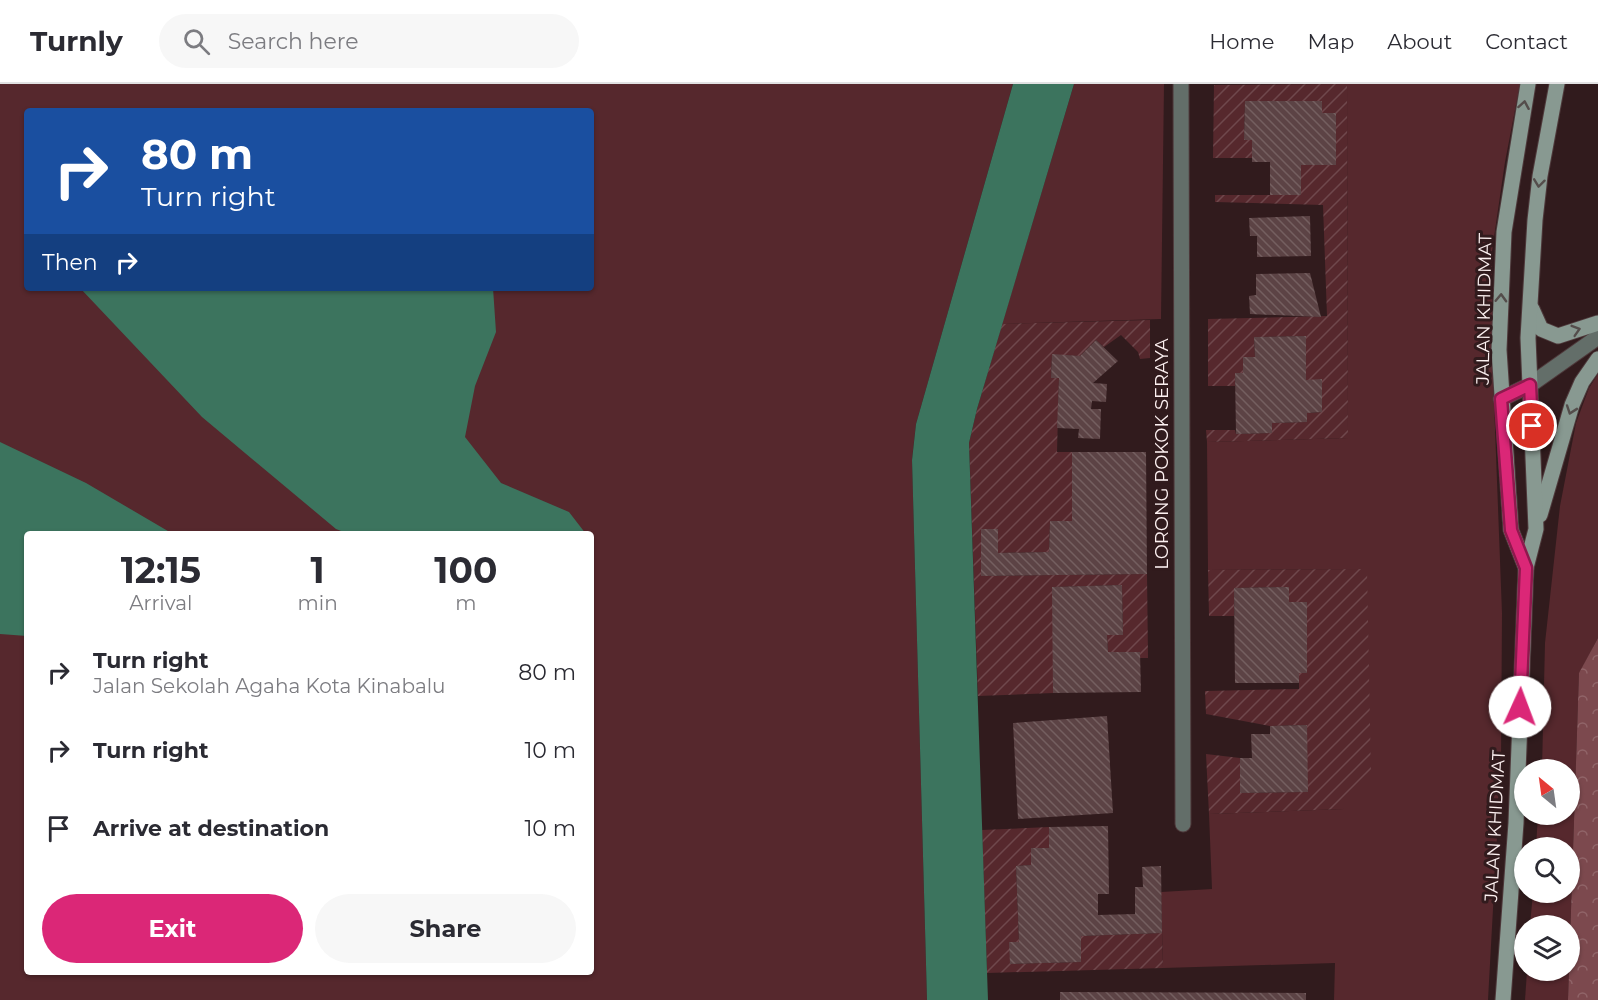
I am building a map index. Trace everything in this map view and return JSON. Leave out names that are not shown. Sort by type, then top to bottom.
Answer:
[{"type":"street","name":"LORONG POKOK SERAYA","points":[[1181,84],[1183,824]]},
{"type":"street","name":"JALAN KHIDMAT","points":[[1503,1000],[1516,823],[1526,568],[1511,530],[1499,350],[1504,232],[1528,84]]},
{"type":"street","points":[[1536,529],[1528,338],[1540,176],[1557,84]]},
{"type":"street","points":[[1530,303],[1541,329],[1557,336],[1598,323]]},
{"type":"street","points":[[1501,399],[1530,385],[1598,337]]},
{"type":"street","points":[[1526,568],[1572,405],[1582,382],[1598,359]]},
{"type":"shaded area","points":[[0,84],[1013,84],[916,424],[912,459],[927,1000],[0,1000]]},
{"type":"shaded area","points":[[1013,84],[1074,84],[977,409],[969,443],[988,1000],[927,1000],[912,460],[916,424]]},
{"type":"shaded area","points":[[1074,84],[1164,84],[1161,319],[1002,324]]},
{"type":"shaded area","points":[[1347,84],[1520,84],[1505,162],[1492,251],[1492,349],[1502,613],[1501,763],[1488,1000],[1334,1000],[1335,963],[1163,968],[1161,892],[1212,889],[1209,814],[1343,809],[1367,569],[1208,570],[1207,442],[1348,438]]},
{"type":"shaded area","points":[[1347,84],[1348,438],[1207,442],[1206,430],[1235,430],[1236,434],[1272,433],[1272,423],[1306,422],[1307,413],[1322,412],[1322,380],[1306,380],[1305,336],[1254,337],[1255,357],[1243,357],[1243,373],[1235,373],[1235,386],[1208,386],[1208,319],[1327,316],[1323,205],[1215,202],[1215,195],[1301,195],[1301,165],[1336,113],[1322,113],[1321,101],[1245,101],[1244,140],[1252,140],[1252,158],[1213,158],[1214,85]]},
{"type":"shaded area","points":[[83,291],[493,291],[496,332],[475,386],[465,437],[501,483],[569,512],[584,531],[341,531],[202,417]]},
{"type":"shaded area","points":[[1150,320],[1150,358],[1140,359],[1138,352],[1121,335],[1104,347],[1096,340],[1080,356],[1052,355],[1051,378],[1059,378],[1057,452],[1072,452],[1072,521],[1050,522],[1049,552],[998,553],[998,529],[982,529],[981,576],[1147,574],[1148,658],[1140,658],[1139,652],[1108,652],[1107,635],[1123,635],[1122,585],[1053,587],[1053,693],[978,696],[969,443],[1002,324]]},
{"type":"shaded area","points":[[1598,374],[1598,638],[1579,674],[1576,759],[1542,759],[1545,643],[1560,506],[1576,423],[1589,388]]},
{"type":"shaded area","points":[[0,442],[86,483],[168,531],[24,531],[24,636],[0,634]]},
{"type":"shaded area","points":[[1367,569],[1371,775],[1343,809],[1209,814],[1206,754],[1240,758],[1241,793],[1307,792],[1306,725],[1270,726],[1206,714],[1205,691],[1299,689],[1299,673],[1307,673],[1307,602],[1289,602],[1288,587],[1234,588],[1234,616],[1209,616],[1208,570]]},
{"type":"shaded area","points":[[1537,825],[1574,825],[1573,837],[1537,837]]},
{"type":"shaded area","points":[[1049,827],[1049,848],[1031,849],[1031,865],[1016,866],[1019,942],[1010,942],[1010,964],[1081,962],[1081,936],[1162,933],[1163,968],[987,973],[982,830]]},
{"type":"shaded area","points":[[1532,903],[1571,903],[1571,915],[1531,915]]},
{"type":"shaded area","points":[[1526,981],[1569,981],[1568,1000],[1525,1000]]},
{"type":"green space","points":[[1598,638],[1598,1000],[1568,1000],[1569,981],[1580,981],[1580,915],[1571,915],[1571,903],[1580,903],[1580,837],[1573,837],[1574,825],[1580,825],[1580,759],[1576,759],[1579,673]]},
{"type":"building","points":[[1245,101],[1322,101],[1322,113],[1336,113],[1336,165],[1301,165],[1301,195],[1270,195],[1270,162],[1252,162],[1252,140],[1244,140]]},
{"type":"building","points":[[1310,216],[1311,256],[1257,257],[1257,236],[1250,236],[1249,218]]},
{"type":"building","points":[[1310,273],[1321,317],[1250,314],[1249,296],[1256,295],[1256,274]]},
{"type":"building","points":[[1306,336],[1306,380],[1322,379],[1322,412],[1307,413],[1307,422],[1272,423],[1272,433],[1236,434],[1235,373],[1243,373],[1243,357],[1255,357],[1254,337]]},
{"type":"building","points":[[1096,340],[1118,361],[1093,383],[1107,384],[1106,402],[1092,401],[1091,409],[1101,409],[1100,439],[1078,438],[1079,429],[1057,428],[1059,378],[1051,378],[1052,354],[1080,356]]},
{"type":"building","points":[[1072,452],[1146,452],[1147,574],[981,576],[981,529],[998,529],[998,553],[1049,552],[1050,521],[1072,521]]},
{"type":"building","points":[[1122,585],[1123,635],[1107,635],[1108,652],[1140,652],[1141,692],[1053,693],[1052,587]]},
{"type":"building","points":[[1289,587],[1289,602],[1307,602],[1307,673],[1299,673],[1299,683],[1235,683],[1234,588]]},
{"type":"building","points":[[1107,716],[1113,813],[1018,819],[1013,723]]},
{"type":"building","points":[[1307,725],[1308,792],[1240,793],[1240,758],[1252,758],[1251,734],[1270,734],[1270,726]]},
{"type":"building","points":[[1108,826],[1109,894],[1098,894],[1098,915],[1135,914],[1135,887],[1143,887],[1142,867],[1161,866],[1162,933],[1081,936],[1081,962],[1010,964],[1009,942],[1019,942],[1016,866],[1031,865],[1031,848],[1049,848],[1049,827]]},
{"type":"building","points":[[1060,992],[1306,993],[1306,1000],[1060,1000]]},
{"type":"route","points":[[1520,707],[1526,568],[1511,530],[1501,399],[1530,385],[1532,426]]}]
